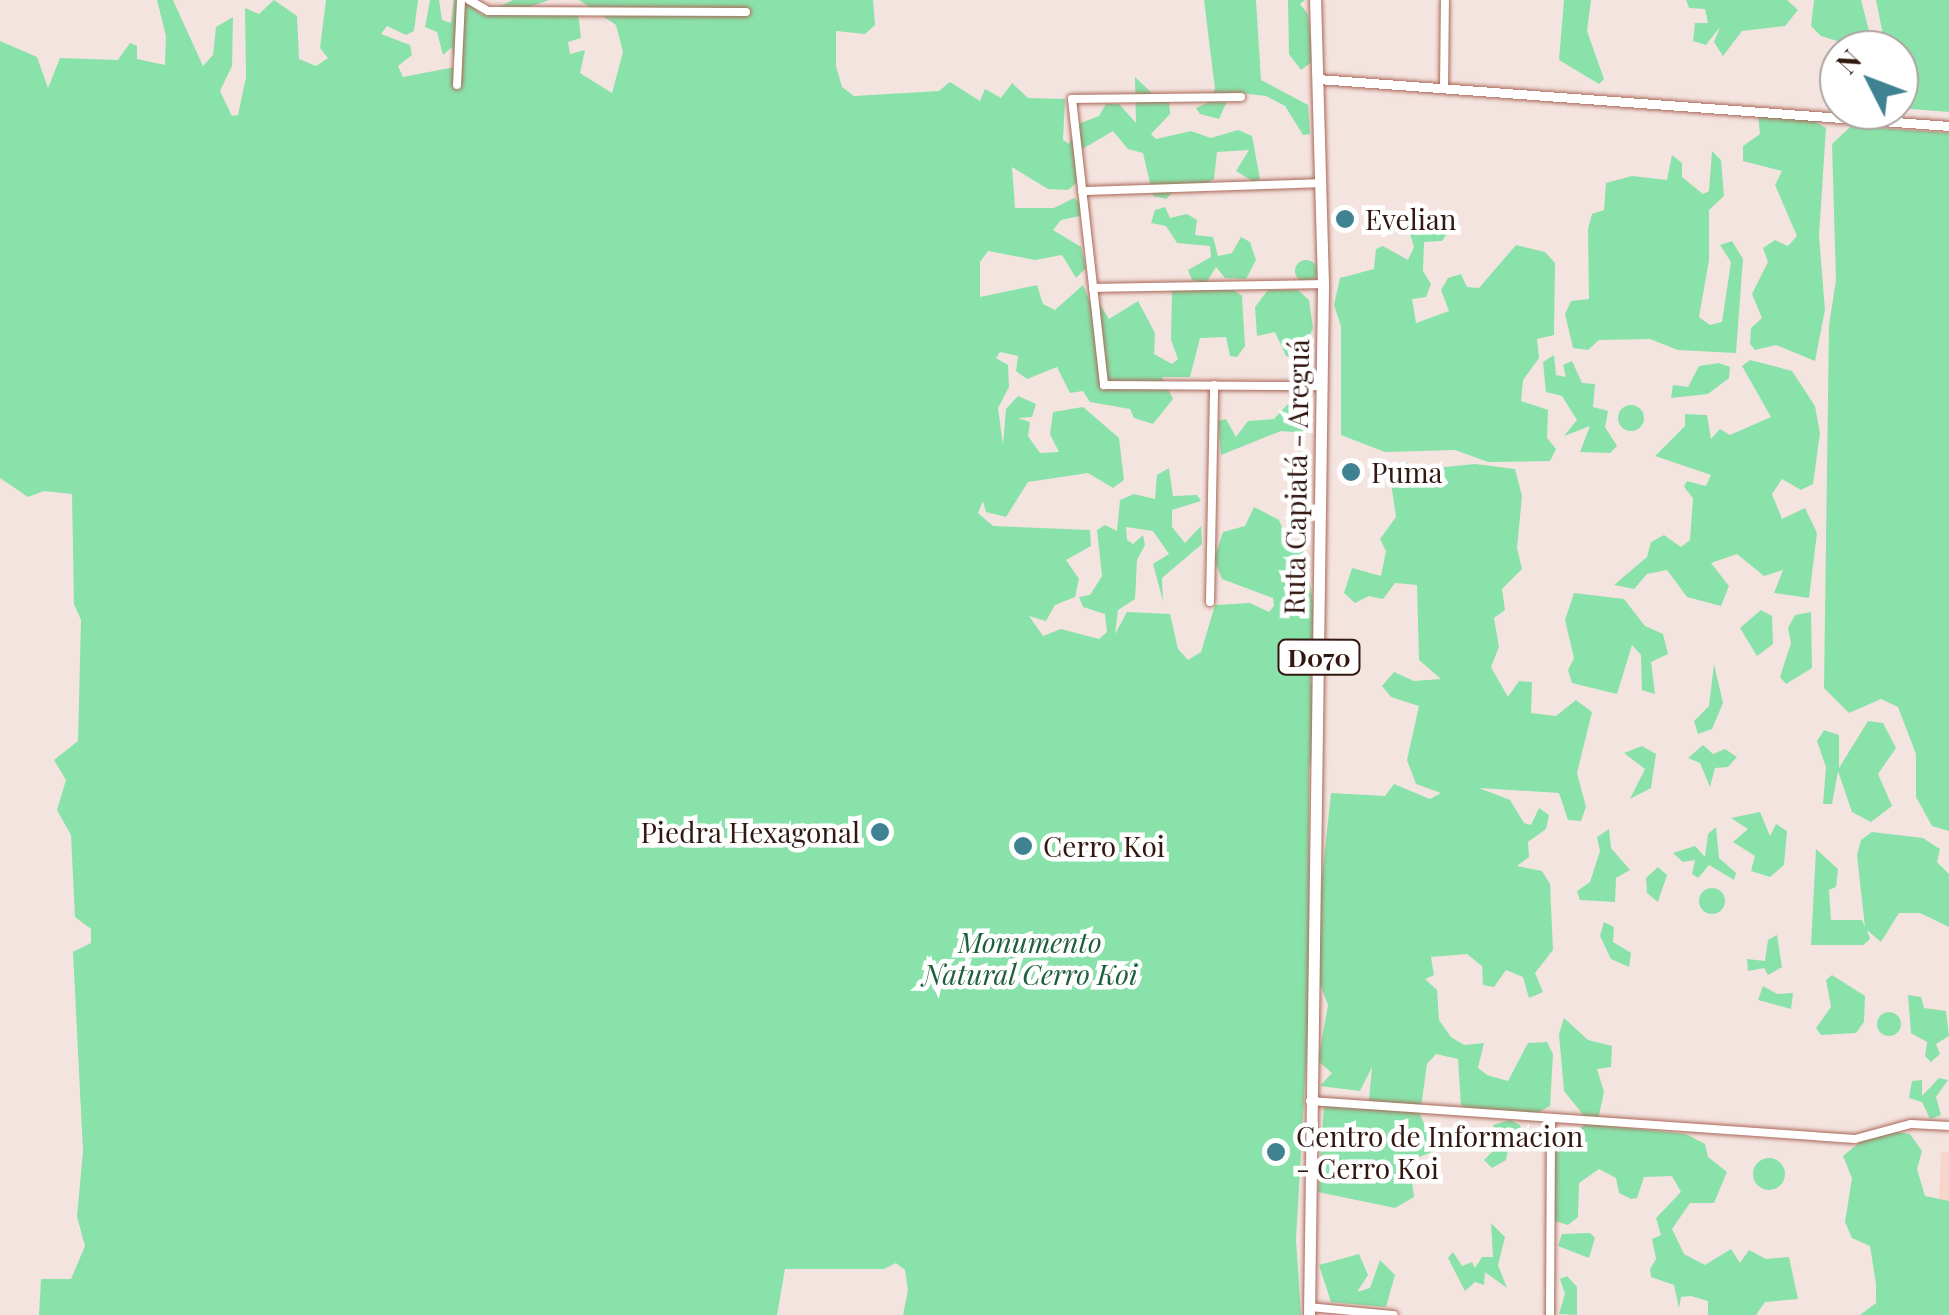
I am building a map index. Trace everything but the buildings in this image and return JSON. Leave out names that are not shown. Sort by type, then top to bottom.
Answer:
[{"type":"main road","name":"Ruta Capiatá - Areguá","points":[[1309,1311],[1324,284],[1314,0]]},
{"type":"street","points":[[458,85],[461,0]]},
{"type":"street","points":[[468,0],[488,11],[746,12]]},
{"type":"street","points":[[1444,89],[1445,0]]},
{"type":"street","points":[[1318,80],[1949,126]]},
{"type":"street","points":[[1241,97],[1072,99],[1104,385],[1322,386]]},
{"type":"street","points":[[1082,191],[1321,183]]},
{"type":"street","points":[[1094,288],[1324,284]]},
{"type":"street","points":[[1210,602],[1214,385]]},
{"type":"street","points":[[1310,1101],[1855,1139],[1899,1126],[1949,1126]]},
{"type":"street","points":[[1550,1315],[1551,1118]]},
{"type":"street","points":[[1309,1311],[1394,1315]]},
{"type":"shaded area","points":[[1941,1152],[1949,1152],[1949,1226],[1938,1226]]},
{"type":"green space","name":"Monumento Natural Cerro Koi","points":[[157,0],[173,0],[203,66],[213,55],[216,27],[233,17],[232,66],[220,91],[232,116],[238,115],[246,77],[245,8],[259,14],[274,0],[297,16],[299,59],[316,66],[328,58],[320,48],[326,0],[418,0],[414,31],[406,35],[387,26],[381,34],[410,45],[412,55],[398,66],[403,77],[455,67],[452,47],[443,55],[437,32],[425,27],[430,0],[439,0],[442,20],[451,23],[454,0],[465,0],[482,15],[513,0],[549,0],[521,10],[524,15],[578,13],[581,38],[568,42],[570,54],[585,50],[580,73],[612,93],[623,52],[616,25],[579,0],[873,0],[875,25],[865,34],[836,31],[836,66],[842,87],[854,96],[939,91],[950,82],[980,101],[985,89],[1001,98],[1012,83],[1028,98],[1065,99],[1063,140],[1069,144],[1078,124],[1099,116],[1106,104],[1119,104],[1136,123],[1135,77],[1155,96],[1169,99],[1170,114],[1151,134],[1156,139],[1191,131],[1211,138],[1238,130],[1252,136],[1260,179],[1254,182],[1236,171],[1249,150],[1217,152],[1214,179],[1201,186],[1181,184],[1166,199],[1153,196],[1143,153],[1128,149],[1113,131],[1074,154],[1079,181],[1068,190],[1048,189],[1012,167],[1015,208],[1054,208],[1074,198],[1080,203],[1080,216],[1061,220],[1053,230],[1081,247],[1086,268],[1076,278],[1062,255],[1035,260],[988,251],[980,262],[980,297],[1037,285],[1043,304],[1055,310],[1083,285],[1091,304],[1099,303],[1109,319],[1138,301],[1155,333],[1154,354],[1172,364],[1178,359],[1171,340],[1172,291],[1231,288],[1242,296],[1245,346],[1237,357],[1230,356],[1226,337],[1200,338],[1190,377],[1162,377],[1173,399],[1153,424],[1134,418],[1130,409],[1090,402],[1083,391],[1070,393],[1057,367],[1027,379],[1016,371],[1018,356],[1000,352],[996,358],[1008,365],[1009,387],[998,408],[1003,445],[1006,409],[1018,396],[1036,404],[1032,417],[1018,418],[1030,422],[1028,436],[1040,453],[1059,452],[1050,434],[1053,412],[1083,407],[1119,438],[1124,480],[1113,488],[1088,473],[1028,482],[1006,517],[986,512],[983,501],[978,513],[993,526],[1090,530],[1091,546],[1066,560],[1079,579],[1075,597],[1055,605],[1046,621],[1029,616],[1043,636],[1061,629],[1099,639],[1107,632],[1105,614],[1083,607],[1079,597],[1090,595],[1102,576],[1097,530],[1105,525],[1117,531],[1120,500],[1134,494],[1155,499],[1157,475],[1169,468],[1173,496],[1197,495],[1201,501],[1172,510],[1172,527],[1185,543],[1201,526],[1202,544],[1162,578],[1163,601],[1153,564],[1169,554],[1153,531],[1126,527],[1127,540],[1133,544],[1143,535],[1145,545],[1137,560],[1135,599],[1118,610],[1115,634],[1127,612],[1170,614],[1178,649],[1188,660],[1201,652],[1215,605],[1250,603],[1269,612],[1274,606],[1273,598],[1222,579],[1214,559],[1223,532],[1245,526],[1254,507],[1279,520],[1287,539],[1304,550],[1317,627],[1311,682],[1322,708],[1309,769],[1309,1011],[1296,1240],[1301,1315],[903,1315],[908,1290],[905,1270],[896,1263],[884,1269],[785,1269],[777,1315],[39,1315],[41,1279],[71,1279],[85,1246],[77,1217],[83,1151],[73,952],[91,943],[91,929],[75,917],[71,835],[57,810],[66,780],[54,760],[78,741],[81,620],[74,604],[72,494],[44,491],[28,497],[0,478],[0,41],[37,57],[48,88],[60,58],[118,60],[130,43],[137,46],[137,59],[165,65],[166,36]]},
{"type":"green space","points":[[1204,0],[1256,0],[1261,80],[1308,105],[1310,134],[1303,135],[1285,106],[1266,96],[1231,92],[1219,119],[1200,114],[1196,108],[1209,102],[1215,89]]},
{"type":"green space","points":[[1288,0],[1305,0],[1300,4],[1308,14],[1313,61],[1301,70],[1289,54]]},
{"type":"green space","points":[[1564,0],[1591,0],[1587,31],[1604,79],[1599,84],[1559,60]]},
{"type":"green space","points":[[1686,0],[1787,0],[1798,10],[1785,26],[1742,31],[1723,56],[1714,42],[1720,27],[1706,45],[1693,41],[1695,23],[1708,23],[1705,9],[1689,8]]},
{"type":"green space","points":[[1814,0],[1861,0],[1869,30],[1819,30],[1819,34],[1811,26]]},
{"type":"green space","points":[[1876,0],[1949,0],[1949,112],[1919,110],[1919,30],[1882,30]]},
{"type":"green space","points":[[1758,115],[1804,115],[1819,124],[1819,130],[1826,130],[1819,236],[1825,310],[1815,361],[1776,345],[1755,350],[1750,344],[1751,328],[1762,318],[1752,294],[1768,262],[1763,248],[1775,240],[1788,246],[1797,236],[1775,185],[1782,171],[1743,161],[1743,146],[1760,134]]},
{"type":"green space","points":[[1847,130],[1949,133],[1949,831],[1932,826],[1916,797],[1916,754],[1898,707],[1881,699],[1849,713],[1824,688],[1829,325],[1836,280],[1832,144]]},
{"type":"green space","points":[[1712,151],[1721,160],[1724,196],[1709,210],[1709,260],[1699,317],[1710,325],[1722,322],[1731,262],[1720,245],[1732,241],[1743,259],[1736,353],[1678,350],[1650,339],[1599,340],[1588,350],[1573,348],[1565,314],[1571,301],[1589,299],[1588,229],[1592,214],[1604,210],[1606,183],[1632,176],[1667,180],[1672,155],[1682,163],[1682,177],[1703,194],[1709,191]]},
{"type":"green space","points":[[1165,207],[1170,218],[1187,214],[1197,220],[1195,235],[1213,237],[1218,256],[1232,253],[1241,237],[1250,242],[1256,260],[1246,279],[1225,278],[1216,267],[1206,283],[1192,280],[1188,270],[1211,257],[1210,246],[1177,243],[1166,226],[1151,223],[1155,210]]},
{"type":"green space","points":[[1436,216],[1450,229],[1442,241],[1424,242],[1423,271],[1431,284],[1426,297],[1412,299],[1416,323],[1449,311],[1441,290],[1448,278],[1461,274],[1467,287],[1479,288],[1516,245],[1545,252],[1555,263],[1554,335],[1537,339],[1539,358],[1523,380],[1521,401],[1548,410],[1547,438],[1556,449],[1550,461],[1488,462],[1455,450],[1385,452],[1341,435],[1341,326],[1334,305],[1340,278],[1374,269],[1376,249],[1383,246],[1408,260],[1414,247],[1410,234],[1424,234]]},
{"type":"green space","points":[[1302,260],[1310,260],[1317,271],[1310,282],[1302,282],[1295,275],[1295,267]]},
{"type":"green space","points":[[1268,290],[1298,290],[1309,300],[1313,328],[1300,359],[1286,356],[1275,332],[1257,336],[1255,307]]},
{"type":"green space","points":[[1554,355],[1556,375],[1566,377],[1563,365],[1572,361],[1582,383],[1595,384],[1593,407],[1608,411],[1605,427],[1617,446],[1610,453],[1580,452],[1590,426],[1564,436],[1577,420],[1562,396],[1546,392],[1543,362]]},
{"type":"green space","points":[[1750,360],[1792,371],[1815,406],[1820,433],[1813,484],[1801,490],[1782,479],[1772,494],[1782,519],[1805,508],[1817,533],[1809,598],[1774,593],[1783,570],[1764,576],[1737,554],[1711,563],[1729,586],[1721,606],[1687,597],[1667,570],[1647,574],[1634,589],[1614,585],[1647,557],[1651,542],[1664,535],[1681,547],[1690,540],[1693,498],[1684,487],[1687,481],[1706,486],[1711,475],[1655,456],[1685,426],[1685,414],[1707,415],[1711,439],[1720,429],[1730,435],[1771,417],[1742,366]]},
{"type":"green space","points":[[1719,363],[1730,367],[1729,378],[1708,394],[1671,398],[1673,385],[1688,387],[1699,366]]},
{"type":"green space","points":[[1288,404],[1309,422],[1306,433],[1281,431],[1221,455],[1218,421],[1226,419],[1236,437],[1248,421],[1274,419]]},
{"type":"green space","points":[[1631,405],[1640,409],[1644,418],[1640,427],[1631,431],[1622,427],[1618,418],[1622,409]]},
{"type":"green space","points":[[1405,462],[1425,469],[1475,464],[1515,469],[1522,496],[1517,548],[1522,569],[1502,589],[1505,610],[1494,618],[1499,647],[1491,667],[1508,697],[1519,681],[1532,682],[1531,713],[1556,716],[1576,700],[1592,712],[1577,773],[1586,807],[1581,821],[1568,820],[1559,793],[1479,788],[1510,800],[1524,823],[1531,825],[1539,808],[1549,815],[1546,829],[1528,842],[1529,857],[1517,866],[1542,871],[1550,884],[1553,950],[1535,973],[1543,992],[1529,998],[1523,977],[1506,970],[1494,987],[1483,985],[1482,966],[1467,954],[1431,957],[1434,975],[1425,979],[1437,990],[1439,1020],[1451,1037],[1464,1045],[1484,1043],[1478,1068],[1487,1075],[1508,1081],[1528,1043],[1547,1042],[1553,1054],[1550,1106],[1528,1118],[1461,1106],[1458,1059],[1436,1054],[1427,1064],[1420,1115],[1437,1150],[1409,1161],[1414,1197],[1395,1208],[1318,1192],[1324,1106],[1386,1110],[1369,1100],[1372,1067],[1360,1091],[1320,1086],[1332,1073],[1318,1061],[1328,1005],[1318,979],[1317,926],[1331,793],[1385,796],[1394,784],[1430,799],[1441,793],[1416,784],[1407,760],[1419,706],[1391,697],[1382,686],[1394,672],[1414,681],[1441,679],[1419,660],[1417,585],[1395,583],[1383,599],[1369,596],[1355,603],[1344,593],[1352,568],[1381,576],[1386,551],[1380,539],[1396,517],[1390,475]]},
{"type":"green space","points":[[1574,593],[1624,599],[1645,626],[1663,634],[1668,654],[1651,662],[1655,694],[1642,690],[1641,655],[1632,645],[1617,694],[1572,683],[1568,670],[1574,658],[1565,620]]},
{"type":"green space","points":[[1761,610],[1772,616],[1773,644],[1757,656],[1740,628]]},
{"type":"green space","points":[[1811,612],[1812,668],[1786,684],[1780,677],[1791,643],[1788,628],[1795,615]]},
{"type":"green space","points":[[1714,664],[1723,703],[1712,729],[1698,734],[1694,721],[1709,706]]},
{"type":"green space","points":[[1868,721],[1883,723],[1896,748],[1878,774],[1892,806],[1871,822],[1852,812],[1838,771],[1832,804],[1823,804],[1826,767],[1817,741],[1824,730],[1839,735],[1839,768]]},
{"type":"green space","points":[[1703,745],[1713,754],[1725,749],[1737,757],[1728,767],[1715,768],[1710,787],[1700,763],[1688,758]]},
{"type":"green space","points":[[1642,746],[1656,754],[1651,788],[1630,799],[1645,769],[1624,753]]},
{"type":"green space","points":[[1760,812],[1770,836],[1776,824],[1787,831],[1784,865],[1770,877],[1751,871],[1755,856],[1733,842],[1748,829],[1731,818]]},
{"type":"green space","points":[[1716,827],[1719,858],[1736,873],[1734,880],[1709,865],[1698,878],[1692,874],[1695,860],[1683,862],[1673,853],[1695,846],[1705,857],[1708,834]]},
{"type":"green space","points":[[1609,829],[1611,848],[1630,870],[1616,878],[1615,902],[1580,900],[1577,891],[1590,882],[1600,851],[1597,837]]},
{"type":"green space","points":[[1872,832],[1923,838],[1940,849],[1937,862],[1949,874],[1949,927],[1920,913],[1899,913],[1881,942],[1867,930],[1870,939],[1863,945],[1811,945],[1816,849],[1838,869],[1836,887],[1829,890],[1831,920],[1862,920],[1865,927],[1857,855],[1861,840]]},
{"type":"green space","points":[[1658,867],[1667,875],[1658,902],[1647,893],[1646,878]]},
{"type":"green space","points":[[1712,888],[1721,892],[1725,901],[1721,910],[1712,914],[1703,910],[1699,901],[1703,892]]},
{"type":"green space","points":[[1604,922],[1614,927],[1613,942],[1631,953],[1629,967],[1611,959],[1600,936]]},
{"type":"green space","points":[[1777,935],[1782,967],[1768,975],[1764,968],[1748,971],[1747,959],[1765,961],[1768,940]]},
{"type":"green space","points":[[1832,975],[1865,996],[1864,1022],[1856,1033],[1821,1035],[1816,1028],[1831,1007],[1826,980]]},
{"type":"green space","points":[[1763,986],[1777,994],[1793,993],[1791,1009],[1758,1000]]},
{"type":"green space","points":[[1908,995],[1921,997],[1924,1008],[1946,1011],[1949,1036],[1936,1044],[1940,1054],[1931,1062],[1925,1056],[1927,1042],[1911,1033]]},
{"type":"green space","points":[[1889,1012],[1898,1015],[1898,1033],[1889,1036],[1880,1033],[1877,1024],[1880,1015]]},
{"type":"green space","points":[[1564,1018],[1588,1040],[1612,1046],[1611,1067],[1597,1069],[1604,1092],[1597,1125],[1686,1134],[1705,1144],[1708,1157],[1727,1172],[1714,1203],[1690,1203],[1672,1229],[1684,1254],[1705,1265],[1731,1249],[1740,1263],[1749,1250],[1766,1259],[1789,1257],[1798,1299],[1765,1302],[1756,1315],[1708,1315],[1708,1301],[1691,1296],[1681,1297],[1679,1308],[1674,1285],[1651,1277],[1650,1269],[1656,1259],[1652,1239],[1661,1235],[1656,1218],[1681,1192],[1672,1176],[1644,1177],[1637,1198],[1631,1199],[1619,1193],[1616,1178],[1599,1169],[1579,1183],[1578,1217],[1568,1225],[1555,1221],[1555,1155],[1561,1142],[1589,1122],[1564,1091],[1559,1034]]},
{"type":"green space","points":[[1939,1078],[1948,1080],[1936,1097],[1941,1115],[1930,1119],[1922,1102],[1909,1098],[1912,1081],[1922,1080],[1922,1096]]},
{"type":"green space","points":[[1510,1120],[1520,1125],[1524,1138],[1509,1145],[1506,1160],[1492,1168],[1484,1160],[1500,1144],[1493,1125]]},
{"type":"green space","points":[[1876,1129],[1910,1134],[1922,1151],[1917,1169],[1925,1196],[1949,1201],[1949,1315],[1860,1315],[1876,1303],[1876,1284],[1870,1246],[1852,1238],[1845,1222],[1852,1178],[1843,1156]]},
{"type":"green space","points":[[1769,1158],[1780,1163],[1785,1174],[1780,1185],[1769,1190],[1758,1185],[1753,1174],[1758,1163]]},
{"type":"green space","points":[[1491,1223],[1505,1237],[1498,1265],[1507,1288],[1485,1272],[1484,1285],[1475,1282],[1465,1291],[1448,1258],[1453,1252],[1462,1266],[1472,1262],[1475,1268],[1482,1257],[1493,1257]]},
{"type":"green space","points":[[1590,1233],[1595,1238],[1589,1258],[1558,1246],[1562,1234]]},
{"type":"green space","points":[[1359,1254],[1368,1275],[1357,1292],[1370,1288],[1380,1260],[1395,1275],[1386,1307],[1331,1302],[1319,1265]]},
{"type":"green space","points":[[1567,1276],[1577,1287],[1577,1315],[1559,1314],[1565,1294],[1560,1279]]},
{"type":"place","name":"Evelian","points":[[1345,219]]},
{"type":"place","name":"Puma","points":[[1351,472]]},
{"type":"place","name":"Piedra Hexagonal","points":[[880,832]]},
{"type":"place","name":"Cerro Koi","points":[[1023,846]]},
{"type":"place","name":"Centro de Informacion - Cerro Koi","points":[[1276,1152]]}]
